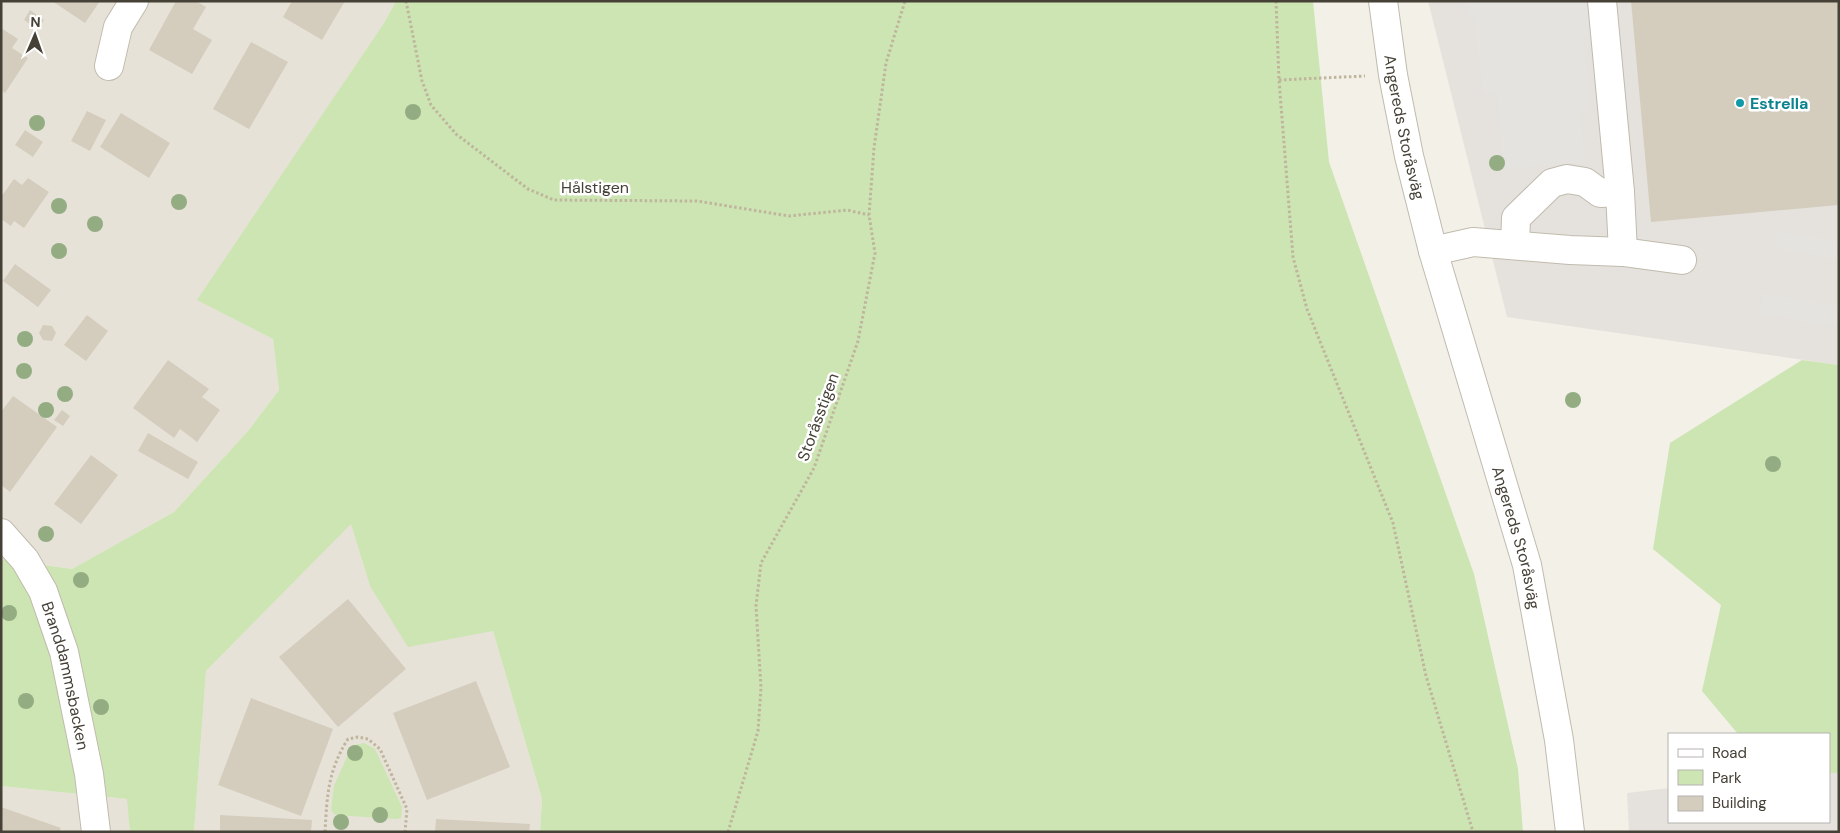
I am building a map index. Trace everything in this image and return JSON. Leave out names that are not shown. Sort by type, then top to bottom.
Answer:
[{"type":"street","points":[[110,66],[118,27],[134,1]]},
{"type":"street","name":"Angereds Storåsväg","points":[[1383,1],[1393,74],[1408,156],[1433,251],[1484,417],[1526,565],[1559,740],[1570,832]]},
{"type":"street","points":[[1602,1],[1620,192],[1623,252]]},
{"type":"street","points":[[1515,245],[1516,218],[1552,182],[1567,179],[1585,182],[1600,193],[1620,192]]},
{"type":"street","points":[[1433,251],[1473,242],[1570,250],[1623,252],[1682,260]]},
{"type":"street","name":"Branddammsbacken","points":[[1,533],[24,560],[43,592],[64,652],[89,774],[96,832]]},
{"type":"path","name":"Hålstigen","points":[[406,1],[422,81],[431,105],[456,134],[528,190],[554,200],[697,201],[788,216],[848,210],[869,215]]},
{"type":"path","name":"Storåsstigen","points":[[728,832],[758,731],[761,688],[756,606],[762,563],[814,468],[858,341],[875,253],[869,215],[874,148],[886,63],[905,1]]},
{"type":"path","points":[[1276,1],[1279,80],[1293,257],[1307,310],[1394,523],[1426,676],[1473,832]]},
{"type":"path","points":[[1279,80],[1393,74]]},
{"type":"path","points":[[325,832],[328,784],[342,748],[348,738],[358,737],[368,739],[380,749],[390,768],[407,809],[406,832]]},
{"type":"shaded area","points":[[1,1],[396,1],[384,23],[198,300],[273,339],[279,390],[248,431],[174,512],[72,569],[1,559]]},
{"type":"shaded area","points":[[1428,1],[1839,1],[1839,365],[1507,317]]},
{"type":"shaded area","points":[[1466,1],[1591,1],[1594,33],[1583,35],[1590,110],[1580,112],[1585,162],[1504,169],[1497,93],[1483,94],[1475,18],[1468,18]]},
{"type":"shaded area","points":[[1778,232],[1839,242],[1839,259],[1775,248]]},
{"type":"shaded area","points":[[1763,294],[1839,306],[1839,327],[1760,314]]},
{"type":"shaded area","points":[[351,523],[370,586],[493,631],[542,799],[540,832],[194,832],[206,671]]},
{"type":"shaded area","points":[[1830,773],[1839,773],[1839,832],[1629,832],[1627,793],[1668,788],[1668,823],[1830,823]]},
{"type":"shaded area","points":[[1,786],[128,799],[130,832],[1,832]]},
{"type":"green space","points":[[396,1],[1313,1],[1329,162],[1474,574],[1518,769],[1523,832],[540,832],[542,799],[493,631],[408,647],[370,586],[351,524],[206,671],[194,832],[130,832],[127,799],[1,786],[1,559],[72,569],[174,512],[248,431],[279,390],[273,339],[197,300],[384,23]]},
{"type":"green space","points":[[1802,360],[1839,365],[1839,773],[1830,773],[1830,733],[1737,733],[1702,691],[1721,605],[1653,549],[1670,443]]},
{"type":"green space","points":[[364,743],[375,749],[402,807],[401,818],[335,815],[331,810],[334,786],[350,750],[354,745]]},
{"type":"building","points":[[52,1],[100,1],[85,23]]},
{"type":"building","points":[[176,1],[196,1],[206,7],[193,29],[212,40],[192,74],[149,50]]},
{"type":"building","points":[[292,1],[345,1],[322,40],[283,17]]},
{"type":"building","name":"Estrella","points":[[1631,1],[1839,1],[1839,205],[1651,222]]},
{"type":"building","points":[[30,10],[44,20],[38,29],[24,20]]},
{"type":"building","points":[[1,28],[18,39],[12,48],[28,58],[5,93],[1,90]]},
{"type":"building","points":[[251,42],[288,62],[249,129],[213,109]]},
{"type":"building","points":[[87,111],[106,120],[90,151],[71,141]]},
{"type":"building","points":[[121,113],[170,143],[149,178],[100,147]]},
{"type":"building","points":[[25,130],[43,142],[33,157],[15,145]]},
{"type":"building","points":[[28,178],[49,192],[24,228],[14,221],[11,226],[1,219],[1,197],[14,179],[22,185]]},
{"type":"building","points":[[15,264],[51,290],[38,307],[3,281]]},
{"type":"building","points":[[87,315],[108,331],[86,361],[64,345]]},
{"type":"building","points":[[43,325],[52,326],[56,333],[52,341],[43,340],[39,333]]},
{"type":"building","points":[[168,360],[209,389],[202,397],[220,410],[197,442],[180,429],[174,438],[133,408]]},
{"type":"building","points":[[13,396],[57,427],[10,492],[1,485],[1,412]]},
{"type":"building","points":[[62,410],[70,416],[63,426],[54,420]]},
{"type":"building","points":[[148,433],[198,462],[188,479],[138,451]]},
{"type":"building","points":[[91,455],[118,475],[81,524],[54,504]]},
{"type":"building","points":[[348,599],[406,669],[338,727],[279,657]]},
{"type":"building","points":[[476,681],[510,767],[427,800],[393,713]]},
{"type":"building","points":[[251,698],[333,729],[301,816],[218,785]]},
{"type":"building","points":[[1,807],[61,828],[59,832],[1,832]]},
{"type":"building","points":[[220,815],[312,820],[311,832],[220,832]]},
{"type":"building","points":[[436,819],[530,824],[529,832],[435,832]]},
{"type":"place","name":"Estrella","points":[[1740,103]]}]
